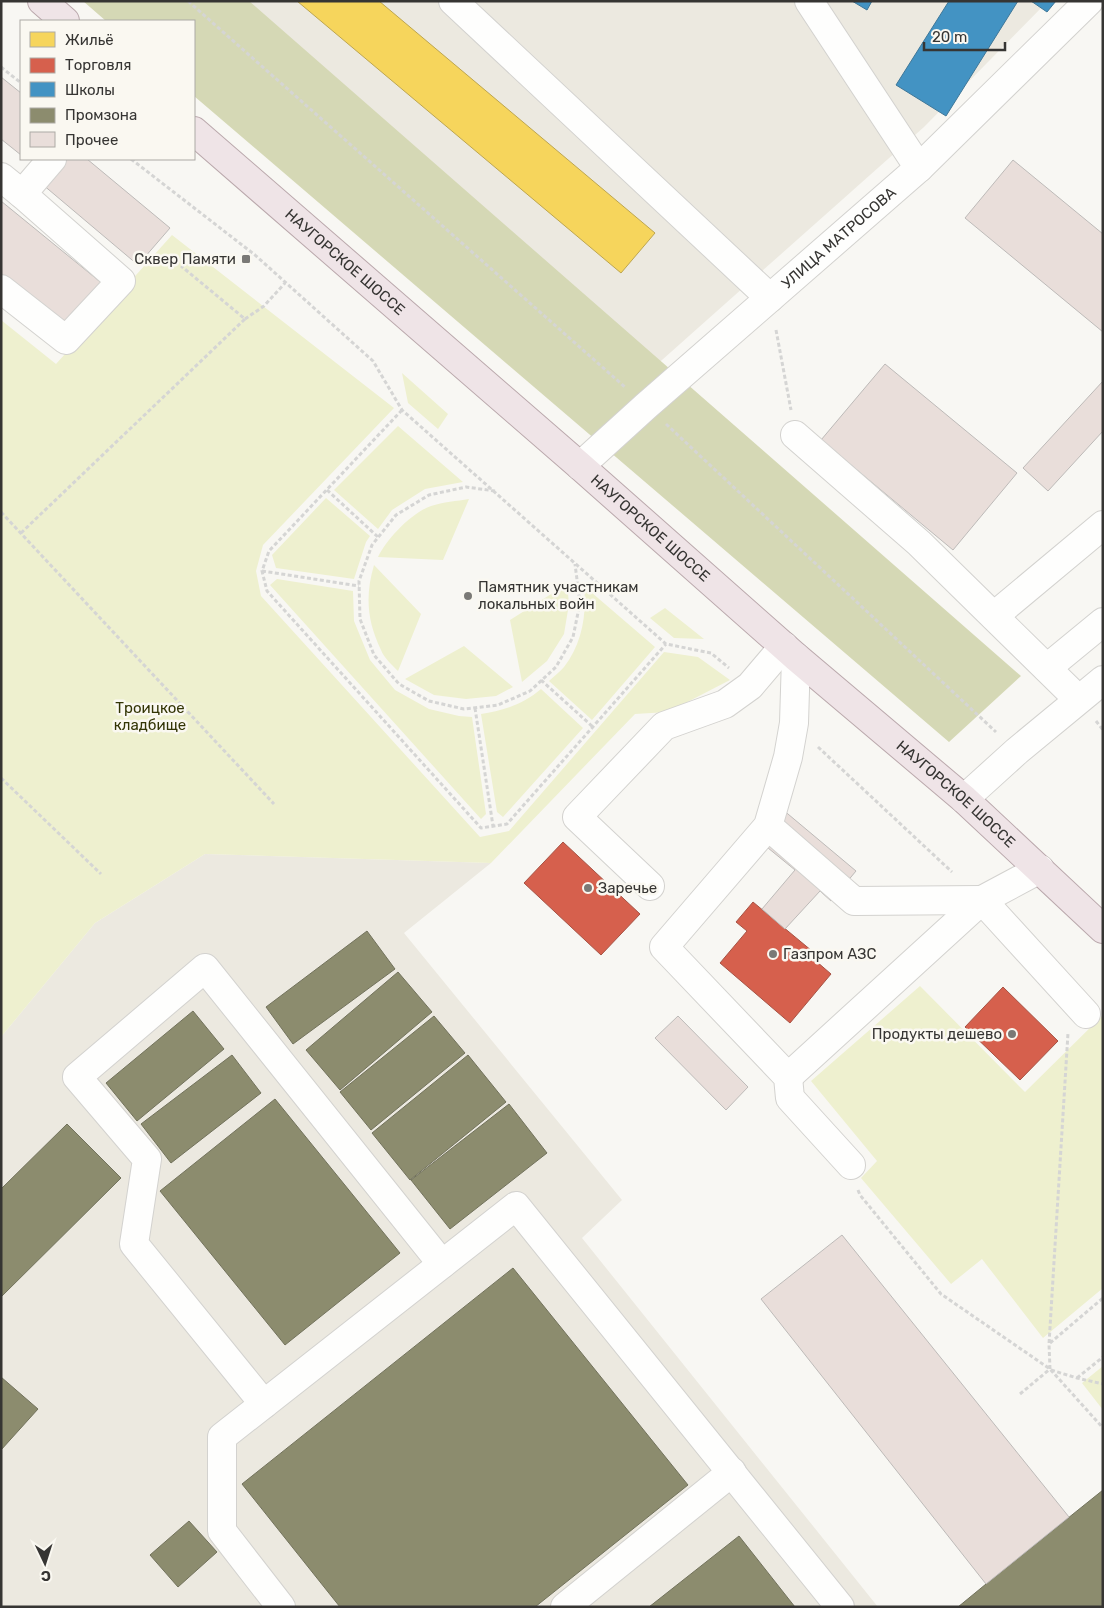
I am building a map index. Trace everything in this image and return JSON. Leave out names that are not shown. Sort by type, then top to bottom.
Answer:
[{"type":"main road","name":"НАУГОРСКОЕ ШОССЕ","points":[[195,132],[580,466],[790,652],[964,799],[1103,929]]},
{"type":"street","points":[[453,1],[770,298]]},
{"type":"street","points":[[809,1],[919,168]]},
{"type":"street","name":"УЛИЦА МАТРОСОВА","points":[[580,466],[919,168],[1089,1]]},
{"type":"street","points":[[1,289],[66,340],[120,281],[12,186],[51,160]]},
{"type":"street","points":[[795,435],[919,543],[1078,699]]},
{"type":"street","points":[[994,616],[1103,525]]},
{"type":"street","points":[[1047,668],[1103,622]]},
{"type":"street","points":[[650,886],[577,817],[664,726],[725,704],[750,686],[790,652]]},
{"type":"street","points":[[790,652],[794,723],[788,757],[768,826],[664,948],[788,1077],[790,1098],[851,1165]]},
{"type":"street","points":[[964,799],[1017,751],[1103,680]]},
{"type":"street","points":[[768,826],[854,901],[982,900],[1086,1014]]},
{"type":"street","points":[[788,1077],[982,900],[1040,869]]},
{"type":"street","points":[[264,1404],[134,1244],[146,1159],[77,1077],[205,968],[442,1264]]},
{"type":"street","points":[[281,1607],[222,1531],[222,1437],[516,1206],[840,1607]]},
{"type":"street","points":[[565,1607],[732,1472]]},
{"type":"path","points":[[188,1],[646,406],[1017,751]]},
{"type":"path","points":[[1,67],[20,82]]},
{"type":"path","points":[[132,160],[255,255],[285,282],[373,362],[402,410],[496,491],[666,644],[711,653],[750,686]]},
{"type":"path","points":[[181,266],[245,319]]},
{"type":"path","points":[[20,533],[245,319],[264,306],[285,282]]},
{"type":"path","points":[[770,298],[795,435]]},
{"type":"path","points":[[402,410],[269,551],[262,571],[267,591],[481,828],[507,824],[666,644]]},
{"type":"path","points":[[496,491],[466,487],[428,495],[396,515],[372,545],[359,581],[360,619],[374,655],[399,684],[429,701],[464,709],[498,705],[530,691],[556,667],[574,637],[580,603],[576,568],[573,561]]},
{"type":"path","points":[[327,490],[378,537]]},
{"type":"path","points":[[1,512],[274,804]]},
{"type":"path","points":[[262,571],[360,586]]},
{"type":"path","points":[[541,680],[593,727]]},
{"type":"path","points":[[475,708],[493,826]]},
{"type":"path","points":[[794,723],[982,900]]},
{"type":"path","points":[[1,778],[101,874]]},
{"type":"path","points":[[1050,1369],[1049,1344],[1068,1032],[1086,1014]]},
{"type":"path","points":[[851,1165],[860,1196],[940,1294],[1050,1369],[1103,1428]]},
{"type":"path","points":[[1049,1344],[1103,1298]]},
{"type":"path","points":[[1077,1378],[1103,1357]]},
{"type":"path","points":[[1050,1369],[1103,1384]]},
{"type":"path","points":[[1020,1394],[1050,1369]]},
{"type":"shaded area","points":[[210,1],[1048,1],[924,127],[644,376]]},
{"type":"shaded area","points":[[205,854],[491,863],[404,933],[622,1200],[582,1238],[878,1607],[1,1607],[1,1037],[95,923]]},
{"type":"green space","points":[[83,1],[249,1],[1021,676],[949,742],[195,97],[195,20],[105,20]]},
{"type":"green space","name":"Троицкое кладбище","points":[[172,235],[394,408],[263,545],[256,571],[261,596],[480,837],[509,831],[664,652],[698,657],[730,680],[668,712],[635,714],[491,863],[205,854],[95,923],[1,1037],[1,320],[56,364]]},
{"type":"green space","points":[[402,373],[448,414],[438,429],[408,403]]},
{"type":"green space","points":[[398,426],[463,482],[425,489],[392,510],[378,529],[334,490]]},
{"type":"green space","points":[[326,498],[370,536],[366,542],[354,579],[276,568],[272,555]]},
{"type":"green space","points":[[469,499],[443,560],[378,557],[393,535],[408,520],[423,509]]},
{"type":"green space","points":[[374,565],[421,614],[398,671],[382,653],[370,619],[369,587]]},
{"type":"green space","points":[[277,579],[353,591],[354,621],[370,660],[395,690],[429,709],[472,717],[486,814],[481,819],[270,585]]},
{"type":"green space","points":[[567,584],[569,604],[564,634],[547,661],[522,682],[510,620]]},
{"type":"green space","points":[[584,586],[655,647],[592,720],[549,681],[564,667],[579,639],[584,618]]},
{"type":"green space","points":[[665,608],[704,639],[674,638],[650,618]]},
{"type":"green space","points":[[464,646],[513,687],[496,696],[466,699],[434,695],[405,679]]},
{"type":"green space","points":[[541,689],[583,728],[503,817],[497,812],[481,714],[512,706],[527,699]]},
{"type":"green space","points":[[920,986],[1025,1092],[1103,1015],[1103,1288],[1043,1338],[982,1259],[951,1284],[861,1178],[877,1161],[811,1081]]},
{"type":"green space","points":[[1103,1366],[1103,1410],[1082,1383]]},
{"type":"building: Жильё","points":[[297,1],[379,1],[655,233],[621,273]]},
{"type":"building: Торговля","points":[[563,842],[640,914],[601,955],[524,883]]},
{"type":"building: Торговля","points":[[753,902],[812,951],[809,955],[831,974],[790,1023],[720,963],[747,931],[736,922]]},
{"type":"building: Торговля","name":"Продукты дешево","points":[[1003,987],[1058,1041],[1020,1080],[965,1027]]},
{"type":"building: Школы","points":[[852,1],[872,1],[867,10]]},
{"type":"building: Школы","points":[[949,1],[1018,1],[946,116],[896,85]]},
{"type":"building: Школы","points":[[1031,1],[1056,1],[1047,12]]},
{"type":"building: Промзона","points":[[367,931],[395,969],[293,1044],[266,1007]]},
{"type":"building: Промзона","points":[[398,972],[432,1012],[340,1090],[306,1050]]},
{"type":"building: Промзона","points":[[193,1011],[224,1049],[137,1121],[106,1083]]},
{"type":"building: Промзона","points":[[434,1016],[465,1053],[371,1130],[340,1092]]},
{"type":"building: Промзона","points":[[232,1055],[261,1093],[171,1163],[141,1124]]},
{"type":"building: Промзона","points":[[468,1055],[506,1102],[410,1180],[372,1133]]},
{"type":"building: Промзона","points":[[275,1099],[400,1253],[285,1345],[160,1191]]},
{"type":"building: Промзона","points":[[509,1104],[547,1153],[450,1229],[411,1180]]},
{"type":"building: Промзона","points":[[67,1124],[121,1178],[1,1297],[1,1189]]},
{"type":"building: Промзона","points":[[513,1268],[688,1485],[535,1607],[340,1607],[242,1484]]},
{"type":"building: Промзона","points":[[1,1377],[38,1409],[1,1450]]},
{"type":"building: Промзона","points":[[1103,1490],[1103,1607],[958,1607],[986,1584]]},
{"type":"building: Промзона","points":[[189,1521],[217,1552],[178,1587],[150,1555]]},
{"type":"building: Промзона","points":[[739,1536],[795,1607],[649,1607]]},
{"type":"building: Прочее","points":[[1,77],[20,92],[20,154],[1,139]]},
{"type":"building: Прочее","points":[[62,160],[88,160],[170,228],[138,265],[42,184]]},
{"type":"building: Прочее","points":[[1013,160],[1103,234],[1103,332],[965,218]]},
{"type":"building: Прочее","points":[[1,201],[104,285],[65,333],[1,281]]},
{"type":"building: Прочее","points":[[885,364],[1017,473],[953,550],[821,440]]},
{"type":"building: Прочее","points":[[1103,381],[1103,431],[1048,491],[1023,468]]},
{"type":"building: Прочее","points":[[782,809],[856,871],[831,901],[820,891],[785,929],[762,909],[795,870],[757,839]]},
{"type":"building: Прочее","points":[[678,1016],[748,1087],[726,1110],[655,1038]]},
{"type":"building: Прочее","points":[[842,1235],[1069,1517],[986,1584],[761,1299]]},
{"type":"place","name":"Сквер Памяти","points":[[246,259]]},
{"type":"place","name":"Памятник участникам локальных войн","points":[[468,596]]},
{"type":"place","name":"Заречье","points":[[588,888]]},
{"type":"place","name":"Газпром АЗС","points":[[773,954]]},
{"type":"place","name":"Продукты дешево","points":[[1012,1034]]}]
